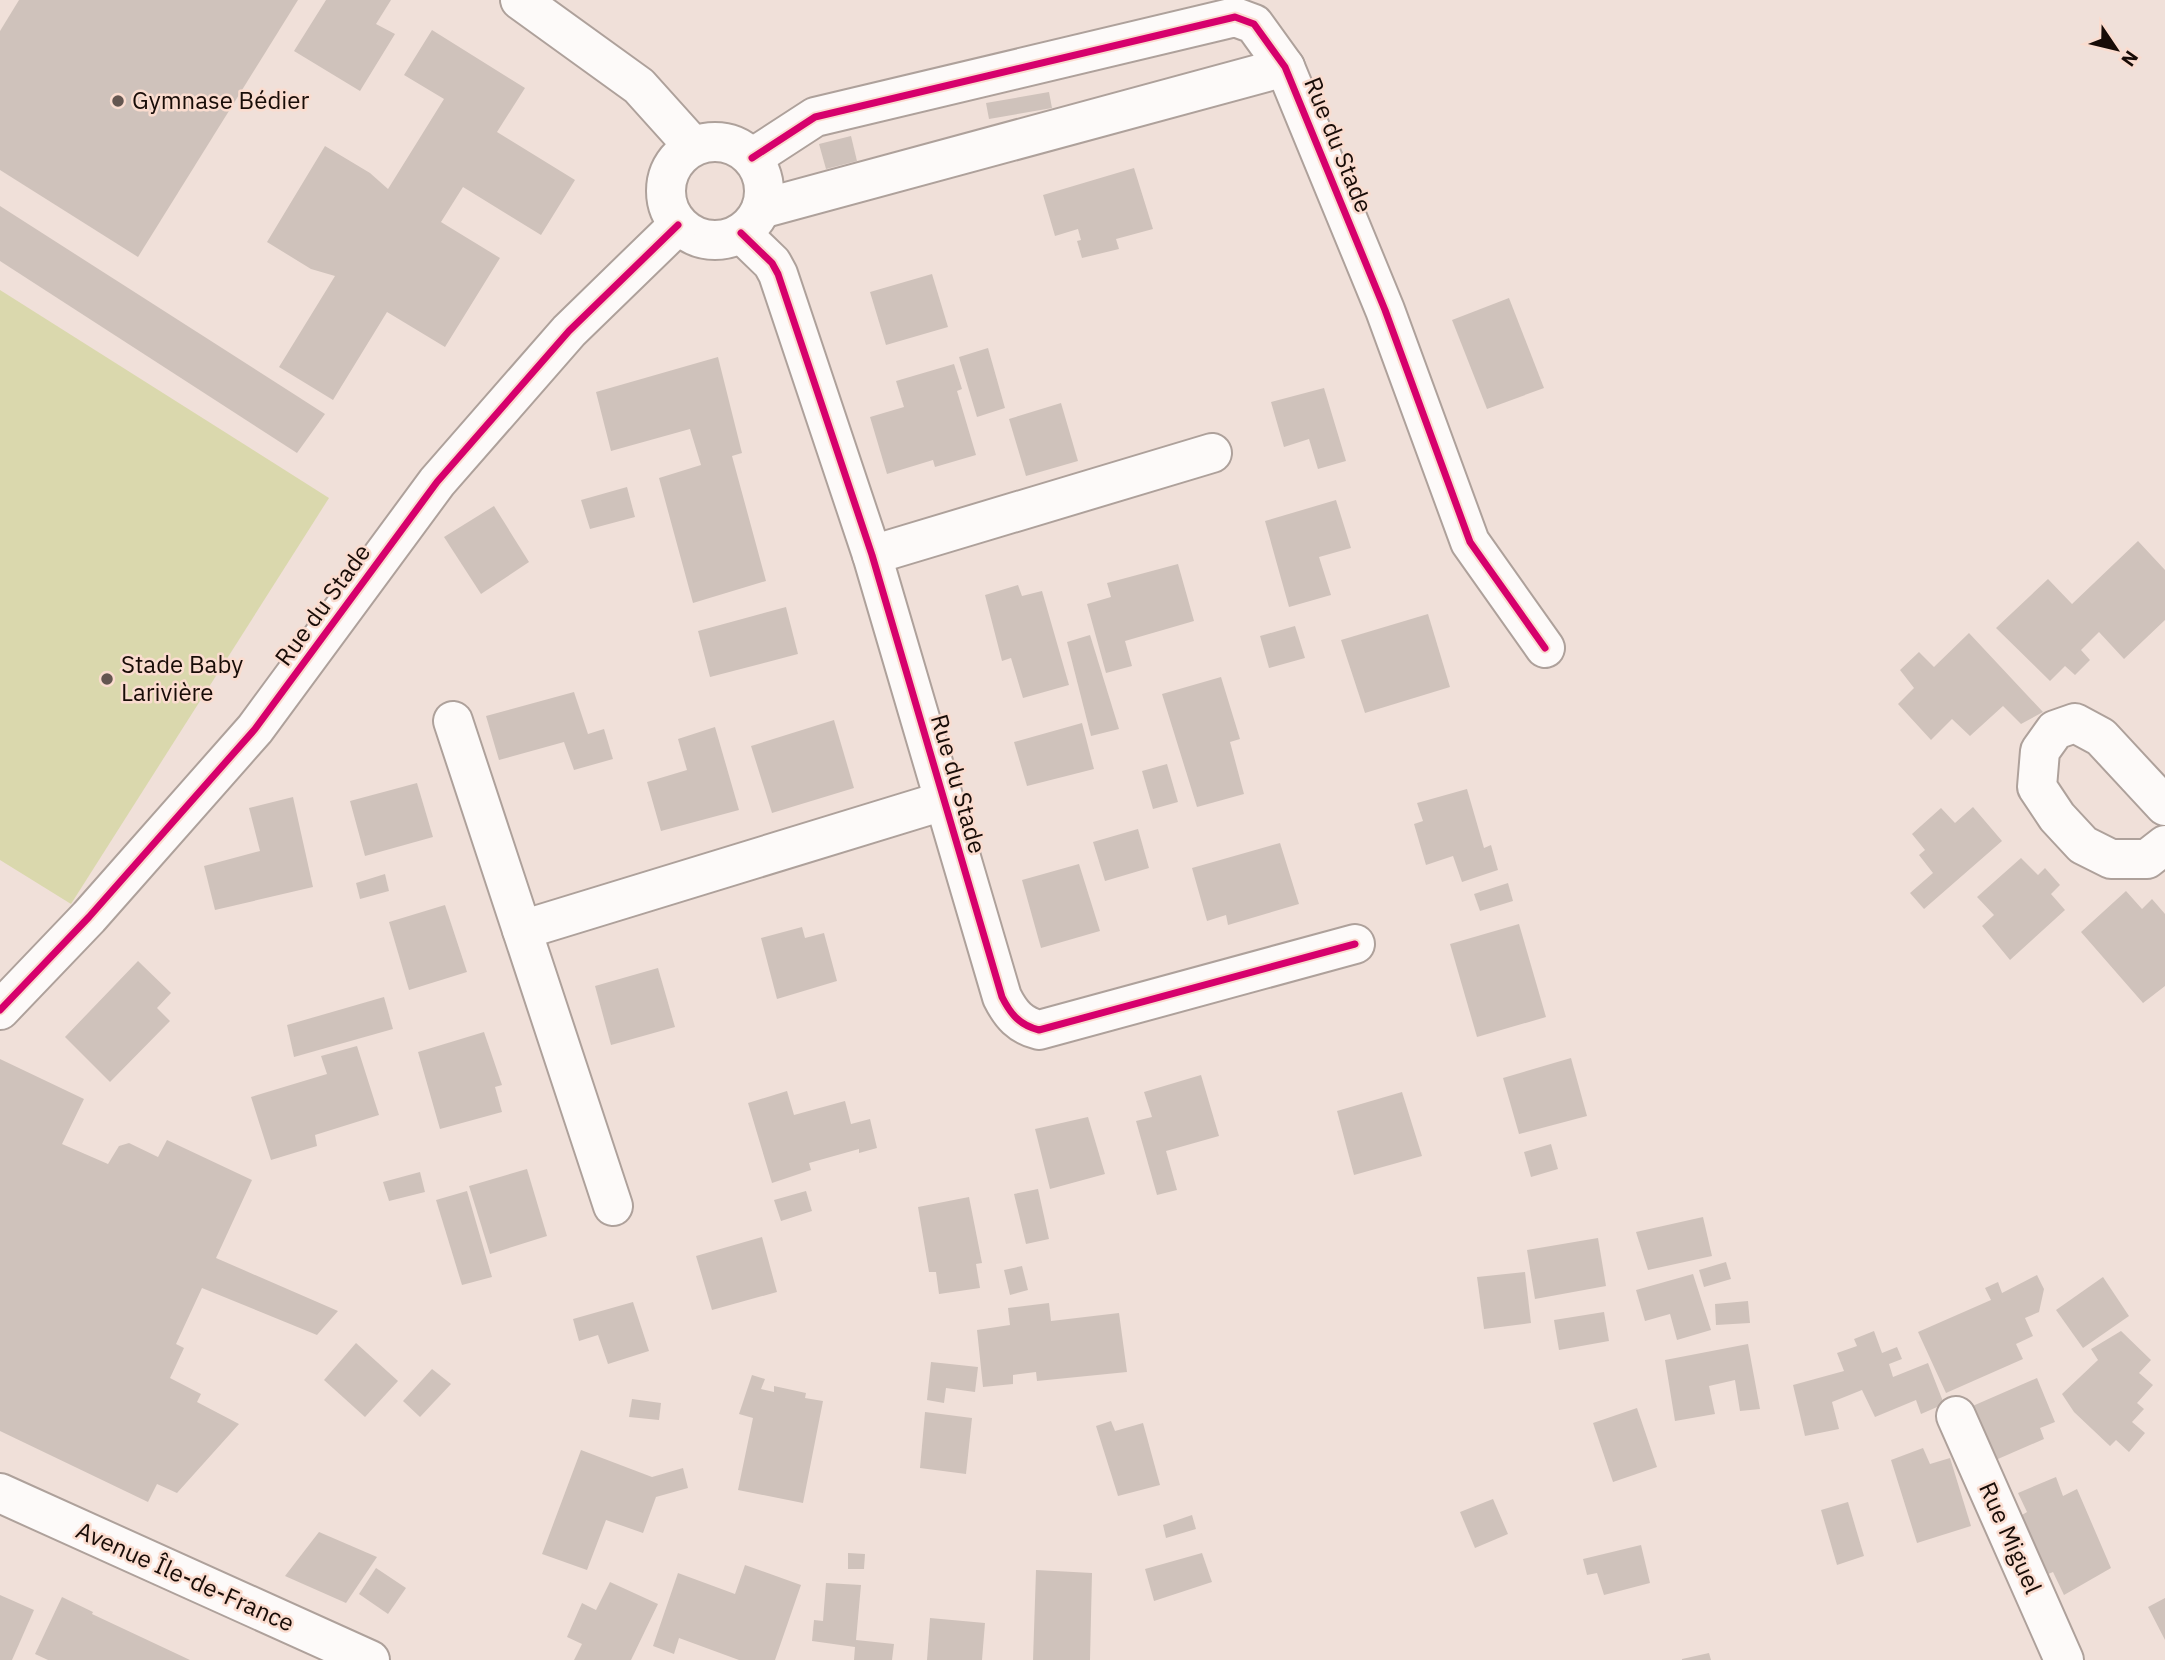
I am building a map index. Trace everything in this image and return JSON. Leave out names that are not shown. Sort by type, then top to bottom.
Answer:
[{"type":"street","points":[[520,0],[639,86],[693,146]]},
{"type":"street","name":"Rue du Stade","points":[[752,158],[815,117],[1235,17],[1254,24],[1284,67],[1385,310],[1470,542],[1545,648]]},
{"type":"street","name":"Rue du Stade","points":[[1284,67],[751,221],[778,274],[872,555],[1002,997],[1011,1014],[1025,1026],[1039,1030],[1355,943]]},
{"type":"street","points":[[709,141],[725,142],[740,148],[752,158],[764,182],[751,221],[724,239],[708,240],[678,225],[666,197],[666,182],[676,161],[693,146],[709,141]]},
{"type":"street","name":"Rue du Stade","points":[[0,1010],[89,917],[255,729],[437,482],[569,331],[678,225]]},
{"type":"street","points":[[872,555],[1212,453]]},
{"type":"street","points":[[453,721],[613,1206]]},
{"type":"street","points":[[2165,806],[2101,737],[2075,723],[2055,730],[2040,751],[2037,787],[2057,817],[2083,845],[2111,859],[2147,859],[2165,845]]},
{"type":"street","name":"Rue du Stade","points":[[522,930],[943,800]]},
{"type":"street","name":"Rue Miguel","points":[[1956,1416],[2064,1660]]},
{"type":"street","name":"Avenue Île-de-France","points":[[0,1493],[370,1660]]},
{"type":"shaded area","name":"Stade Baby Larivière","points":[[0,290],[329,498],[71,904],[0,860]]},
{"type":"building","name":"Gymnase Bédier","points":[[19,0],[298,0],[138,257],[0,170],[0,31]]},
{"type":"building","points":[[326,0],[391,0],[376,24],[395,34],[360,91],[294,51]]},
{"type":"building","points":[[432,30],[525,88],[497,132],[575,180],[541,235],[463,187],[441,222],[500,258],[445,347],[387,312],[333,400],[279,367],[335,276],[311,269],[267,242],[325,146],[370,173],[388,189],[444,99],[404,75]]},
{"type":"building","points":[[1049,92],[1052,108],[989,119],[986,103]]},
{"type":"building","points":[[851,136],[857,161],[826,169],[819,144]]},
{"type":"building","points":[[1134,168],[1153,229],[1116,239],[1119,249],[1082,258],[1077,241],[1081,240],[1078,229],[1055,236],[1043,195]]},
{"type":"building","points":[[0,206],[325,414],[297,453],[0,261]]},
{"type":"building","points":[[932,274],[948,327],[886,345],[870,292]]},
{"type":"building","points":[[1509,298],[1544,388],[1487,409],[1452,320]]},
{"type":"building","points":[[988,348],[1005,408],[977,417],[959,357]]},
{"type":"building","points":[[718,357],[742,453],[732,456],[766,581],[693,603],[659,478],[701,465],[690,429],[611,451],[596,392]]},
{"type":"building","points":[[954,364],[962,389],[957,391],[976,455],[935,467],[933,460],[887,474],[870,417],[904,407],[896,381]]},
{"type":"building","points":[[1324,388],[1346,461],[1318,469],[1309,439],[1284,447],[1271,402]]},
{"type":"building","points":[[1061,403],[1078,461],[1026,476],[1009,419]]},
{"type":"building","points":[[627,487],[635,517],[590,529],[581,500]]},
{"type":"building","points":[[1336,500],[1351,548],[1319,557],[1331,595],[1289,607],[1265,521]]},
{"type":"building","points":[[494,506],[529,562],[481,594],[444,537]]},
{"type":"building","points":[[2138,541],[2165,570],[2165,620],[2124,659],[2099,632],[2081,650],[2090,660],[2075,675],[2065,666],[2050,681],[1996,628],[2048,579],[2072,604]]},
{"type":"building","points":[[1178,564],[1194,621],[1125,641],[1132,666],[1106,673],[1087,604],[1111,597],[1107,583]]},
{"type":"building","points":[[1018,585],[1022,596],[1042,591],[1069,685],[1023,698],[1011,658],[1002,661],[985,595]]},
{"type":"building","points":[[786,607],[798,654],[710,677],[698,631]]},
{"type":"building","points":[[1428,614],[1450,687],[1365,713],[1341,640]]},
{"type":"building","points":[[1295,626],[1305,658],[1269,668],[1260,636]]},
{"type":"building","points":[[1969,633],[2043,712],[2021,724],[2003,706],[1970,736],[1952,719],[1931,740],[1898,704],[1914,688],[1900,670],[1919,652],[1934,667]]},
{"type":"building","points":[[1090,635],[1119,729],[1091,736],[1067,642]]},
{"type":"building","points":[[1221,677],[1240,739],[1230,742],[1244,794],[1197,807],[1162,694]]},
{"type":"building","points":[[574,692],[588,734],[604,729],[613,759],[574,770],[564,742],[499,760],[486,716]]},
{"type":"building","points":[[834,720],[854,788],[772,813],[751,746]]},
{"type":"building","points":[[1082,723],[1094,769],[1027,786],[1014,742]]},
{"type":"building","points":[[715,727],[739,810],[661,831],[647,782],[687,770],[678,739]]},
{"type":"building","points":[[1167,764],[1178,802],[1153,809],[1142,771]]},
{"type":"building","points":[[417,783],[433,837],[365,856],[350,801]]},
{"type":"building","points":[[1467,789],[1484,848],[1491,845],[1498,870],[1462,882],[1453,856],[1426,865],[1414,824],[1423,821],[1417,803]]},
{"type":"building","points":[[293,797],[313,887],[215,910],[204,866],[260,851],[249,808]]},
{"type":"building","points":[[1973,807],[2002,841],[1924,909],[1910,893],[1933,873],[1919,855],[1925,850],[1912,834],[1941,808],[1955,823]]},
{"type":"building","points":[[1138,829],[1149,868],[1105,881],[1093,842]]},
{"type":"building","points":[[1280,843],[1299,904],[1228,925],[1226,915],[1207,921],[1192,868]]},
{"type":"building","points":[[2021,858],[2038,875],[2045,868],[2060,885],[2051,894],[2065,910],[2010,960],[1982,926],[1994,915],[1977,897]]},
{"type":"building","points":[[1079,864],[1100,931],[1041,948],[1022,880]]},
{"type":"building","points":[[385,874],[389,891],[360,899],[356,883]]},
{"type":"building","points":[[1508,883],[1513,901],[1480,911],[1474,894]]},
{"type":"building","points":[[2126,891],[2142,909],[2152,899],[2165,914],[2165,986],[2143,1003],[2081,932]]},
{"type":"building","points":[[445,905],[467,972],[409,990],[389,922]]},
{"type":"building","points":[[1519,924],[1546,1017],[1477,1037],[1450,944]]},
{"type":"building","points":[[802,927],[805,938],[824,933],[837,981],[777,999],[761,938]]},
{"type":"building","points":[[138,961],[171,993],[157,1008],[170,1021],[110,1082],[65,1037]]},
{"type":"building","points":[[658,968],[675,1027],[611,1045],[595,986]]},
{"type":"building","points":[[384,997],[393,1029],[294,1057],[287,1025]]},
{"type":"building","points":[[484,1032],[502,1085],[495,1087],[502,1112],[440,1129],[418,1052]]},
{"type":"building","points":[[357,1046],[379,1115],[315,1135],[317,1146],[271,1160],[251,1097],[327,1074],[321,1056]]},
{"type":"building","points":[[1571,1058],[1587,1116],[1519,1134],[1503,1078]]},
{"type":"building","points":[[0,1059],[84,1099],[62,1144],[108,1164],[119,1146],[129,1143],[158,1157],[167,1140],[252,1180],[216,1258],[338,1311],[317,1335],[202,1288],[176,1344],[184,1348],[170,1378],[201,1394],[197,1402],[239,1424],[177,1493],[157,1484],[148,1502],[0,1431]]},
{"type":"building","points":[[1201,1075],[1219,1136],[1166,1151],[1177,1190],[1157,1195],[1136,1121],[1152,1117],[1144,1092]]},
{"type":"building","points":[[787,1091],[794,1115],[845,1101],[851,1124],[870,1119],[877,1148],[859,1153],[859,1149],[809,1163],[811,1170],[772,1183],[748,1103]]},
{"type":"building","points":[[1402,1092],[1422,1156],[1354,1175],[1337,1111]]},
{"type":"building","points":[[1088,1117],[1105,1174],[1050,1189],[1035,1129]]},
{"type":"building","points":[[1551,1144],[1558,1169],[1531,1177],[1524,1152]]},
{"type":"building","points":[[527,1169],[547,1236],[490,1254],[469,1186]]},
{"type":"building","points":[[420,1172],[425,1192],[389,1201],[383,1182]]},
{"type":"building","points":[[1038,1189],[1049,1239],[1026,1244],[1014,1194]]},
{"type":"building","points":[[467,1191],[492,1277],[462,1285],[436,1200]]},
{"type":"building","points":[[806,1191],[812,1211],[781,1221],[774,1200]]},
{"type":"building","points":[[969,1197],[982,1263],[976,1264],[980,1288],[939,1294],[936,1272],[929,1272],[918,1207]]},
{"type":"building","points":[[1703,1217],[1712,1256],[1648,1270],[1636,1232]]},
{"type":"building","points":[[762,1237],[777,1292],[712,1310],[696,1256]]},
{"type":"building","points":[[1598,1238],[1606,1286],[1535,1299],[1527,1250]]},
{"type":"building","points":[[1726,1262],[1731,1279],[1704,1287],[1699,1270]]},
{"type":"building","points":[[1022,1266],[1028,1290],[1010,1295],[1004,1270]]},
{"type":"building","points":[[1525,1272],[1531,1323],[1484,1329],[1477,1277]]},
{"type":"building","points":[[1693,1274],[1711,1330],[1677,1340],[1670,1314],[1645,1321],[1636,1290]]},
{"type":"building","points":[[2037,1275],[2044,1289],[2039,1312],[2025,1318],[2033,1336],[2016,1344],[2023,1359],[1946,1393],[1918,1332],[1991,1300],[1985,1288],[1998,1282],[2002,1293]]},
{"type":"building","points":[[2103,1277],[2129,1316],[2083,1348],[2056,1310]]},
{"type":"building","points":[[1748,1301],[1750,1323],[1716,1325],[1715,1304]]},
{"type":"building","points":[[633,1302],[649,1351],[608,1364],[598,1335],[579,1341],[573,1319]]},
{"type":"building","points":[[1049,1303],[1051,1321],[1119,1313],[1127,1372],[1037,1381],[1036,1372],[1013,1375],[1013,1384],[983,1387],[977,1330],[1010,1325],[1008,1308]]},
{"type":"building","points":[[1604,1312],[1609,1341],[1559,1350],[1554,1320]]},
{"type":"building","points":[[1874,1331],[1882,1353],[1897,1347],[1902,1359],[1889,1364],[1893,1377],[1928,1363],[1944,1404],[1921,1414],[1916,1400],[1875,1417],[1862,1390],[1832,1402],[1839,1429],[1805,1436],[1793,1385],[1844,1371],[1837,1353],[1857,1346],[1854,1339]]},
{"type":"building","points":[[2121,1331],[2151,1360],[2139,1373],[2153,1385],[2137,1403],[2144,1409],[2132,1422],[2145,1433],[2129,1452],[2116,1440],[2110,1446],[2074,1412],[2062,1394],[2098,1360],[2091,1349]]},
{"type":"building","points":[[356,1343],[398,1381],[365,1417],[324,1380]]},
{"type":"building","points":[[1748,1344],[1760,1409],[1740,1411],[1735,1380],[1709,1386],[1715,1414],[1675,1421],[1665,1360]]},
{"type":"building","points":[[931,1362],[978,1367],[975,1392],[946,1388],[944,1403],[927,1400]]},
{"type":"building","points":[[432,1369],[451,1384],[420,1417],[403,1401]]},
{"type":"building","points":[[752,1375],[765,1379],[761,1389],[774,1392],[774,1386],[806,1393],[805,1398],[823,1401],[803,1503],[738,1490],[753,1418],[739,1414]]},
{"type":"building","points":[[2037,1378],[2055,1422],[2040,1428],[2044,1439],[1991,1462],[1968,1408]]},
{"type":"building","points":[[632,1399],[661,1403],[659,1420],[629,1417]]},
{"type":"building","points":[[1637,1408],[1657,1467],[1613,1482],[1593,1423]]},
{"type":"building","points":[[925,1412],[972,1418],[966,1474],[920,1468]]},
{"type":"building","points":[[1111,1421],[1115,1431],[1143,1423],[1160,1485],[1118,1496],[1096,1426]]},
{"type":"building","points":[[1923,1448],[1930,1464],[1950,1458],[1971,1526],[1917,1543],[1891,1460]]},
{"type":"building","points":[[581,1450],[652,1477],[683,1468],[688,1488],[656,1497],[643,1533],[606,1520],[587,1570],[542,1554]]},
{"type":"building","points":[[2056,1477],[2063,1496],[2077,1489],[2111,1568],[2064,1595],[2053,1572],[2036,1579],[2012,1521],[2027,1512],[2018,1493]]},
{"type":"building","points":[[1493,1499],[1508,1534],[1475,1548],[1460,1512]]},
{"type":"building","points":[[1848,1502],[1864,1556],[1837,1565],[1821,1510]]},
{"type":"building","points":[[1192,1515],[1196,1529],[1166,1538],[1163,1525]]},
{"type":"building","points":[[319,1532],[377,1557],[346,1603],[285,1576]]},
{"type":"building","points":[[1641,1545],[1650,1583],[1604,1595],[1597,1573],[1587,1575],[1583,1559]]},
{"type":"building","points":[[848,1553],[865,1554],[864,1569],[848,1569]]},
{"type":"building","points":[[1202,1553],[1212,1582],[1154,1601],[1145,1569]]},
{"type":"building","points":[[745,1565],[801,1585],[775,1660],[739,1660],[679,1638],[674,1654],[653,1646],[678,1573],[735,1594]]},
{"type":"building","points":[[376,1568],[406,1588],[388,1614],[359,1594]]},
{"type":"building","points":[[1036,1570],[1092,1573],[1090,1660],[1033,1660]]},
{"type":"building","points":[[610,1582],[658,1604],[631,1660],[574,1660],[582,1644],[567,1637],[582,1603],[596,1610]]},
{"type":"building","points":[[826,1583],[861,1585],[856,1640],[894,1644],[892,1660],[854,1660],[855,1647],[812,1641],[814,1620],[823,1621]]},
{"type":"building","points":[[0,1595],[34,1610],[12,1660],[0,1660]]},
{"type":"building","points":[[62,1597],[190,1660],[48,1660],[35,1654]]},
{"type":"building","points":[[2165,1598],[2165,1640],[2148,1607]]},
{"type":"building","points":[[930,1618],[985,1623],[982,1660],[927,1660]]},
{"type":"building","points":[[1709,1653],[1711,1660],[1682,1660],[1682,1659]]},
{"type":"cycle path","points":[[752,158],[815,117],[1235,17],[1254,24],[1285,67],[1385,310],[1470,542],[1545,648]]},
{"type":"cycle path","points":[[0,1010],[89,917],[255,729],[437,482],[569,331],[678,225]]},
{"type":"cycle path","points":[[741,233],[772,263],[778,274],[872,555],[1002,997],[1013,1014],[1021,1022],[1039,1030],[1355,944]]},
{"type":"place","name":"Gymnase Bédier","points":[[118,101]]},
{"type":"place","name":"Stade Baby Larivière","points":[[107,679]]}]
